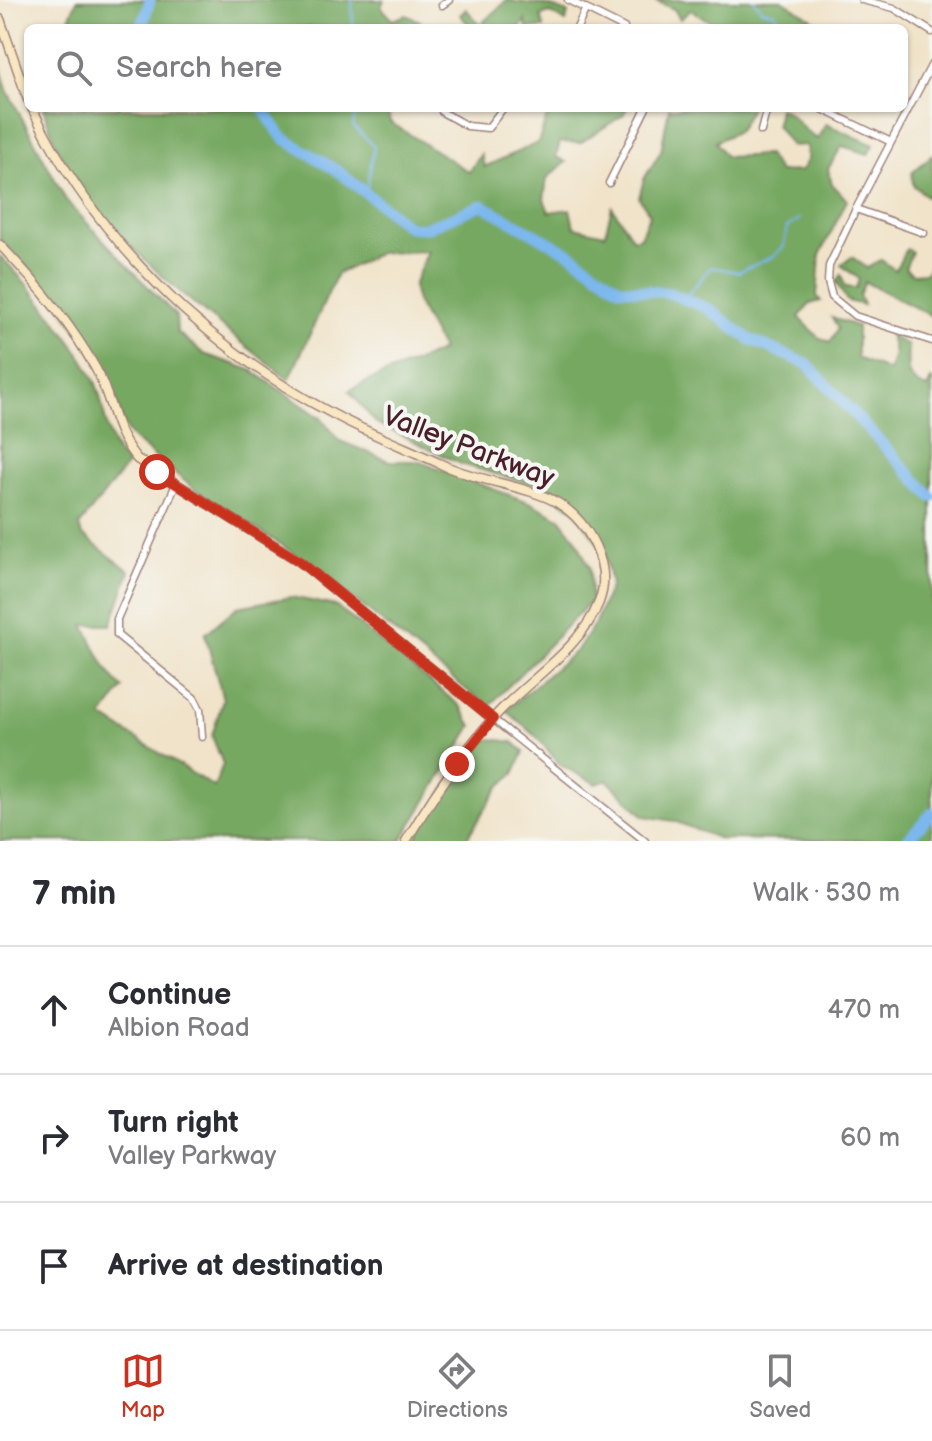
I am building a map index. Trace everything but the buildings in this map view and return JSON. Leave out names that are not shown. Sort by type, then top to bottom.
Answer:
[{"type":"street","points":[[442,5],[449,0]]},
{"type":"street","points":[[568,0],[616,24]]},
{"type":"street","points":[[862,0],[894,8],[932,32]]},
{"type":"street","points":[[579,24],[586,8]]},
{"type":"street","points":[[0,19],[24,88]]},
{"type":"street","points":[[908,107],[932,64]]},
{"type":"street","name":"Valley Parkway","points":[[34,112],[55,157],[102,224],[164,291],[233,349],[332,414],[449,468],[557,503],[590,532],[603,572],[600,601],[583,631],[493,719],[439,787],[406,841]]},
{"type":"street","points":[[442,112],[476,129],[488,128],[496,122],[501,112]]},
{"type":"street","points":[[609,183],[644,112]]},
{"type":"street","points":[[761,131],[766,112]]},
{"type":"street","points":[[828,112],[889,141]]},
{"type":"street","points":[[905,112],[829,266],[828,282],[832,297],[855,316],[932,341]]},
{"type":"street","points":[[856,209],[924,233]]},
{"type":"street","points":[[0,245],[55,308],[97,371],[121,440],[137,459],[299,561],[645,841]]},
{"type":"street","points":[[176,484],[117,619],[117,635],[194,698],[200,709],[202,737]]},
{"type":"green space","points":[[77,0],[384,0],[381,7],[393,20],[406,15],[420,24],[67,24]]},
{"type":"green space","points":[[507,0],[542,5],[568,13],[566,22],[550,13],[541,16],[543,24],[526,24],[525,20],[522,24],[481,24]]},
{"type":"green space","points":[[653,0],[782,0],[821,24],[714,24],[691,10],[680,19],[674,9]]},
{"type":"green space","points":[[466,9],[479,24],[468,24],[460,15]]},
{"type":"green space","points":[[0,65],[7,90],[67,202],[176,316],[177,332],[204,354],[251,370],[321,418],[340,441],[389,461],[417,461],[531,503],[560,518],[576,539],[590,568],[591,601],[488,707],[306,561],[193,488],[131,437],[100,365],[75,326],[47,289],[0,240]]},
{"type":"green space","points":[[44,112],[388,112],[390,122],[469,172],[481,154],[484,167],[538,143],[549,112],[625,112],[580,143],[560,142],[556,157],[566,162],[547,178],[544,199],[549,212],[570,209],[574,227],[605,234],[612,207],[633,239],[640,237],[650,214],[639,198],[644,179],[661,151],[668,112],[749,112],[738,131],[715,142],[726,157],[768,155],[779,172],[801,171],[808,159],[806,145],[791,146],[776,125],[778,112],[789,114],[817,139],[826,124],[874,145],[868,154],[842,146],[828,169],[832,184],[847,200],[820,255],[817,296],[821,301],[810,304],[799,317],[818,337],[830,342],[838,329],[832,318],[857,326],[857,358],[889,371],[894,353],[890,335],[908,346],[908,372],[914,381],[927,388],[932,378],[932,841],[720,839],[674,821],[644,816],[607,780],[597,784],[560,765],[538,738],[506,710],[577,650],[595,623],[611,585],[605,553],[574,509],[535,485],[461,464],[376,423],[349,391],[442,350],[417,303],[413,286],[428,251],[379,253],[337,274],[289,380],[168,282],[140,255],[88,197],[56,144]]},
{"type":"green space","points":[[932,155],[932,212],[931,200],[913,185],[912,173]]},
{"type":"green space","points":[[907,249],[912,252],[905,268],[913,274],[926,273],[932,261],[932,316],[865,282],[859,295],[863,305],[847,301],[836,282],[841,275],[845,287],[856,288],[859,279],[841,265],[852,257],[867,268],[881,260],[895,270]]},
{"type":"green space","points":[[0,256],[39,299],[89,370],[96,384],[110,438],[120,457],[128,464],[79,526],[82,535],[130,571],[111,625],[84,625],[105,667],[123,688],[102,717],[214,787],[223,764],[212,736],[223,699],[205,634],[237,607],[291,597],[336,606],[460,706],[472,726],[401,841],[0,841]]},
{"type":"green space","points":[[485,741],[513,742],[524,752],[514,774],[499,787],[465,841],[414,841],[445,789]]},
{"type":"waterway","points":[[144,24],[150,0]]},
{"type":"waterway","points":[[352,0],[353,24]]},
{"type":"waterway","points":[[754,0],[762,10],[774,12],[778,18],[792,24]]},
{"type":"waterway","points":[[265,112],[282,137],[339,172],[409,227],[425,228],[482,205],[571,254],[619,288],[669,293],[709,309],[749,339],[807,364],[932,497]]},
{"type":"waterway","points":[[355,112],[353,126],[374,146],[366,194]]},
{"type":"waterway","points":[[684,299],[711,267],[738,272],[773,257],[784,246],[787,227],[800,219]]},
{"type":"waterway","points":[[906,841],[932,813]]},
{"type":"route","points":[[157,472],[299,561],[493,719],[457,764]]}]
